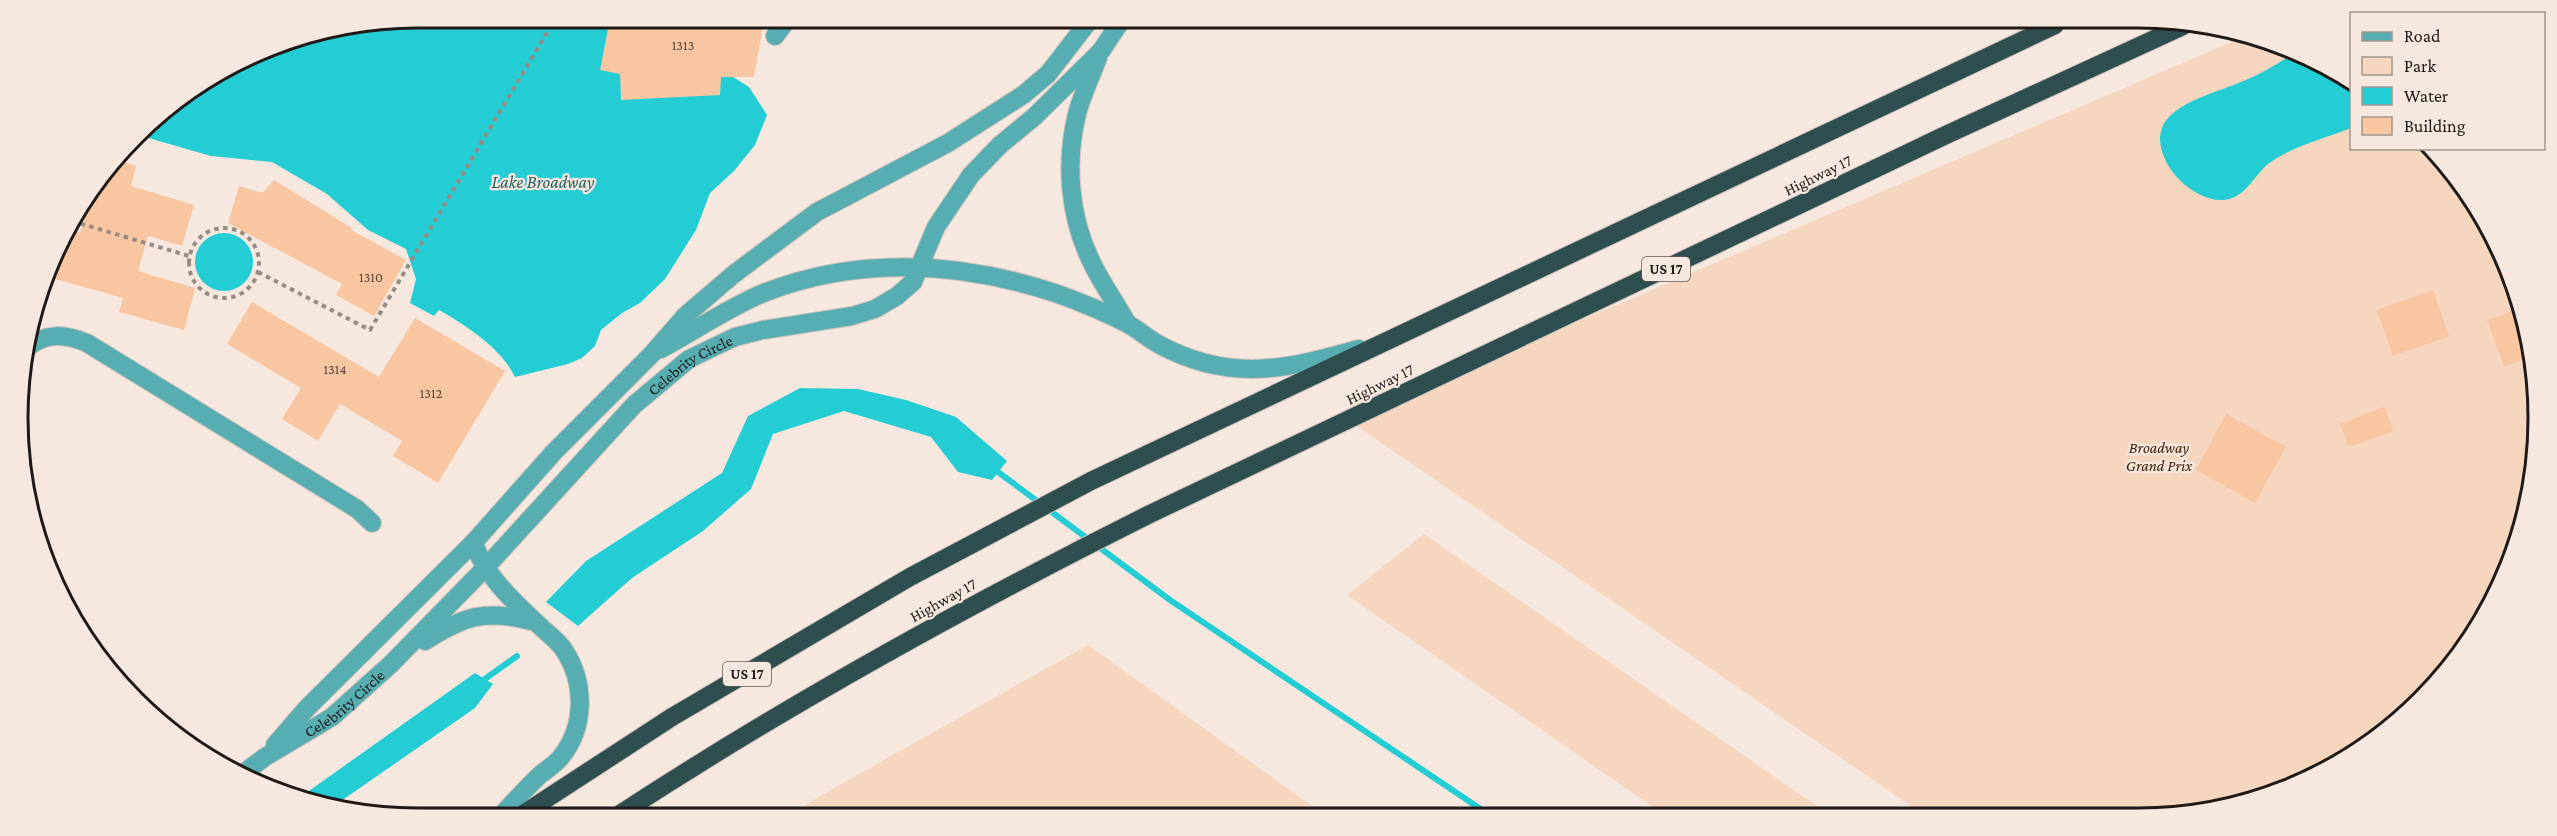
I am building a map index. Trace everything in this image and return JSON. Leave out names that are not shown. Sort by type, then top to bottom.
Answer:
[{"type":"highway","name":"Highway 17","points":[[531,808],[672,717],[982,538],[1091,481],[2049,28]]},
{"type":"highway","name":"Highway 17","points":[[630,808],[806,699],[1033,573],[1150,514],[1948,134],[2174,30]]},
{"type":"street","points":[[775,36],[781,28]]},
{"type":"street","name":"Celebrity Circle","points":[[265,757],[307,708],[474,542],[554,452],[652,354],[686,315],[734,274],[817,212],[948,143],[1023,95],[1048,74],[1084,28]]},
{"type":"street","name":"Celebrity Circle","points":[[249,769],[332,717],[391,664],[486,567],[634,405],[689,359],[735,337],[763,330],[852,316],[875,309],[897,296],[913,282],[936,227],[971,175],[1101,51],[1116,28]]},
{"type":"street","points":[[1101,51],[1077,111],[1070,147],[1070,176],[1076,219],[1091,262],[1127,323]]},
{"type":"street","points":[[652,354],[758,296],[790,283],[858,268],[894,265],[982,274],[1045,290],[1127,323],[1161,345],[1203,362],[1260,370],[1303,364],[1385,342]]},
{"type":"street","points":[[36,343],[45,337],[60,335],[87,343],[357,509],[372,523]]},
{"type":"street","points":[[474,542],[478,555],[486,567],[520,608],[563,649],[575,674],[580,695],[580,711],[571,742],[560,758],[509,808]]},
{"type":"street","points":[[391,664],[446,626],[463,619],[508,615],[535,622]]},
{"type":"path","points":[[258,272],[370,330],[550,28]]},
{"type":"path","points":[[81,224],[189,256]]},
{"type":"path","points":[[221,228],[243,233],[257,250],[260,261],[253,284],[245,292],[234,297],[222,298],[210,296],[200,289],[193,280],[189,268],[189,256],[201,237],[221,228]]},
{"type":"green space","name":"Broadway Grand Prix","points":[[2235,41],[2288,58],[2350,91],[2350,150],[2421,150],[2432,161],[2463,202],[2499,269],[2521,342],[2528,393],[2528,443],[2525,469],[2508,543],[2476,613],[2432,675],[2396,711],[2376,727],[2334,755],[2288,778],[2215,800],[2139,808],[1914,808],[1348,420]]},
{"type":"green space","points":[[1424,534],[1820,808],[1654,808],[1347,595]]},
{"type":"green space","points":[[1088,645],[1315,808],[801,808]]},
{"type":"water","name":"Lake Broadway","points":[[610,28],[627,55],[727,73],[749,87],[767,115],[755,145],[734,171],[710,193],[696,230],[665,279],[640,303],[622,313],[601,330],[595,346],[582,358],[568,364],[515,377],[509,366],[492,347],[461,323],[439,310],[434,316],[410,303],[416,279],[406,249],[368,230],[327,194],[272,162],[211,156],[148,138],[161,125],[202,94],[269,58],[342,36],[393,29]]},
{"type":"water","points":[[2287,58],[2350,91],[2350,128],[2277,158],[2268,164],[2242,192],[2232,198],[2218,200],[2203,196],[2188,188],[2166,162],[2161,146],[2161,131],[2168,118],[2193,101],[2241,82]]},
{"type":"water","points":[[218,233],[230,233],[245,241],[253,256],[253,268],[245,283],[230,291],[218,291],[203,283],[195,268],[195,256],[203,241]]},
{"type":"water","points":[[800,388],[858,389],[906,400],[956,417],[1007,461],[992,480],[958,472],[931,437],[844,411],[773,434],[751,489],[703,531],[632,578],[578,626],[546,602],[586,561],[722,473],[748,416]]},
{"type":"water","points":[[475,673],[493,684],[475,708],[342,800],[308,791]]},
{"type":"building","points":[[608,28],[763,28],[754,77],[721,77],[720,95],[621,100],[620,74],[600,70]]},
{"type":"building","points":[[124,162],[136,166],[131,186],[194,205],[182,246],[148,236],[138,271],[195,288],[184,330],[119,312],[123,298],[54,279],[76,232],[80,233],[85,216],[94,202]]},
{"type":"building","points":[[274,180],[352,228],[351,230],[406,260],[374,316],[336,295],[342,284],[228,223],[239,186],[263,193]]},
{"type":"building","points":[[2433,290],[2449,336],[2393,356],[2377,310]]},
{"type":"building","points":[[252,302],[379,377],[415,318],[505,371],[438,483],[393,456],[402,441],[340,404],[318,441],[282,419],[301,388],[227,344]]},
{"type":"building","points":[[2513,311],[2524,359],[2504,366],[2487,320]]},
{"type":"building","points":[[2384,407],[2393,431],[2349,447],[2340,424]]},
{"type":"building","points":[[2226,414],[2286,447],[2255,503],[2196,470]]},
{"type":"waterway","points":[[994,469],[1170,600],[1479,808]]},
{"type":"waterway","points":[[478,684],[517,656]]}]
